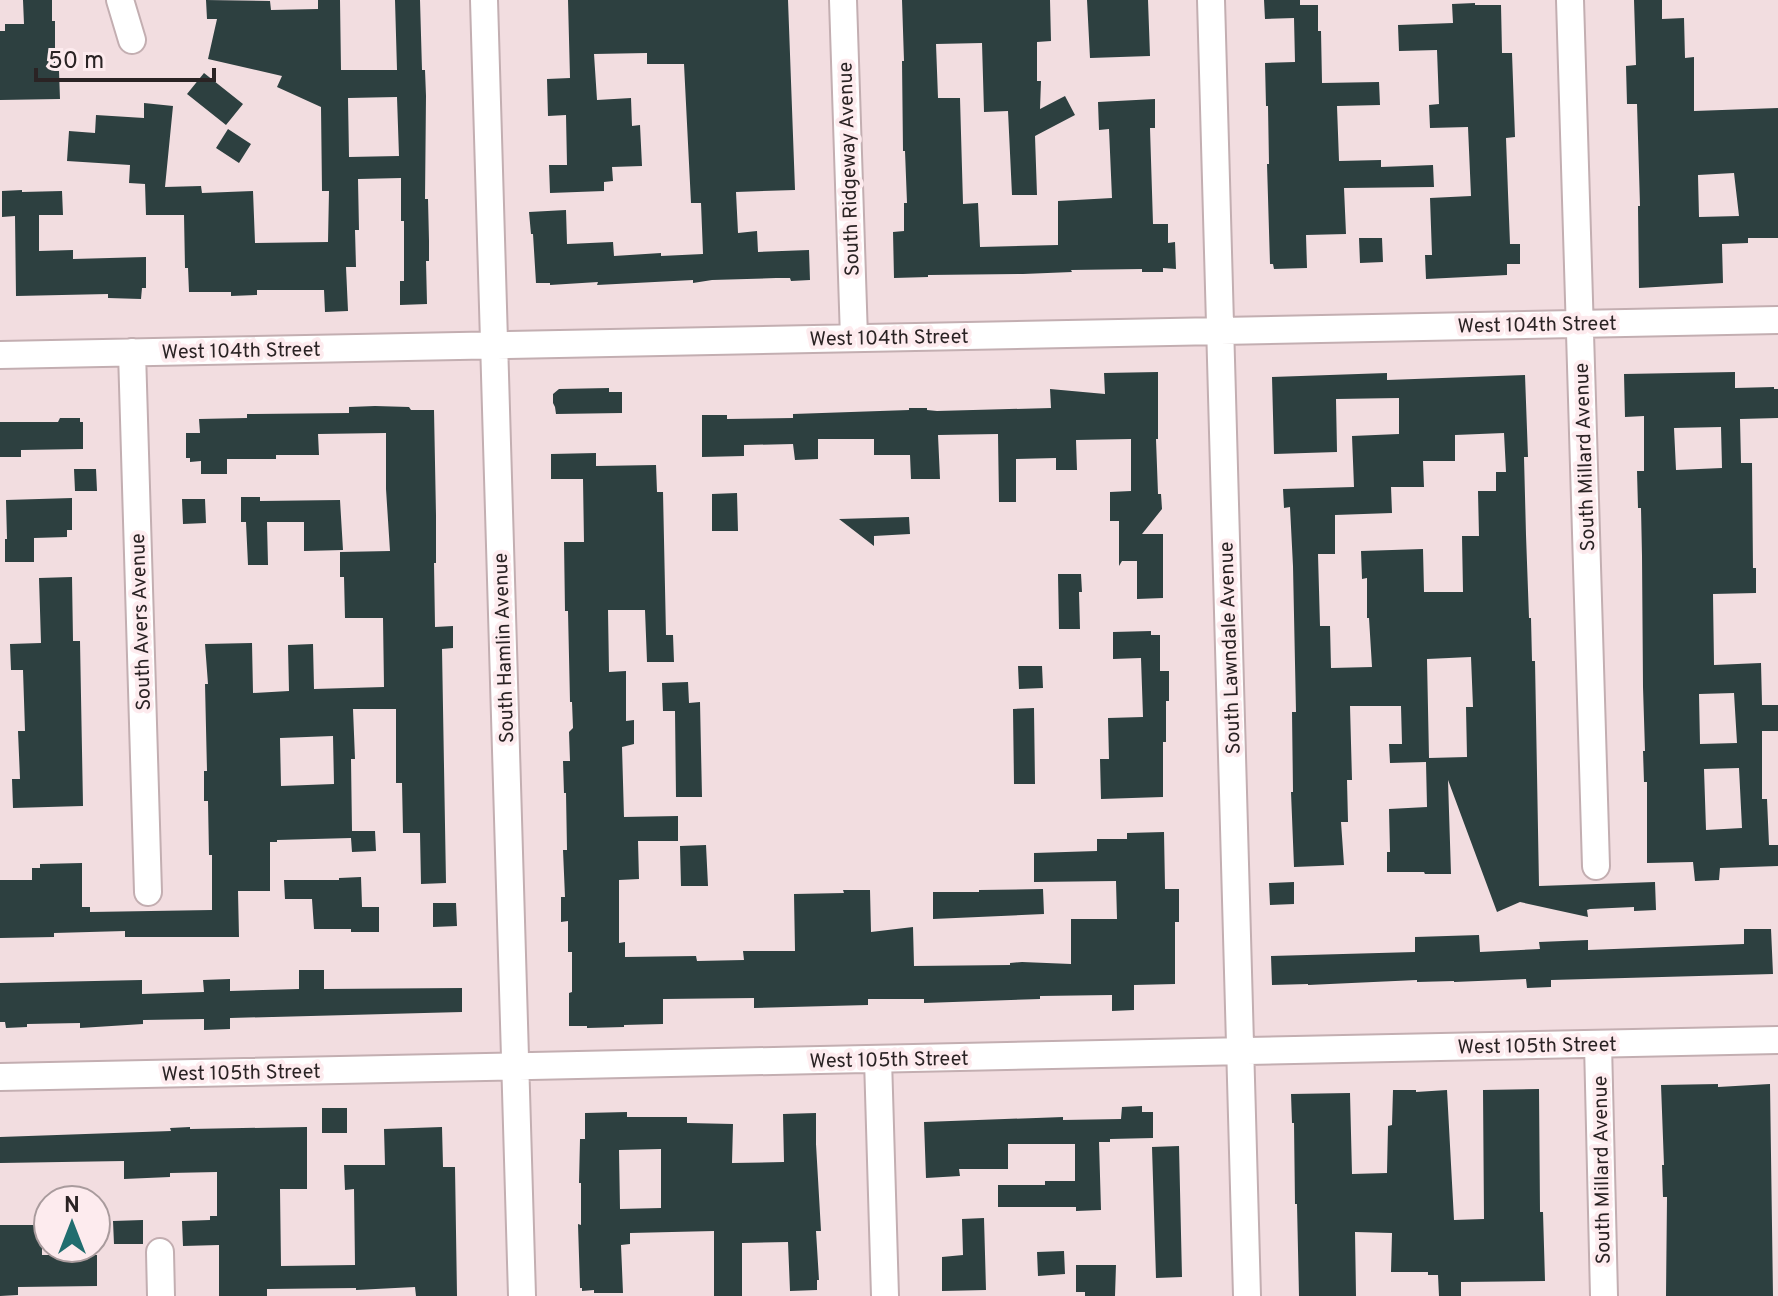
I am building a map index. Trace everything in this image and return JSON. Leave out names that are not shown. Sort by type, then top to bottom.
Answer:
[{"type":"street","points":[[120,0],[132,40]]},
{"type":"street","name":"South Hamlin Avenue","points":[[484,0],[522,1296]]},
{"type":"street","name":"South Ridgeway Avenue","points":[[843,0],[854,338]]},
{"type":"street","name":"South Lawndale Avenue","points":[[1211,0],[1247,1296]]},
{"type":"street","name":"South Millard Avenue","points":[[1570,0],[1596,866]]},
{"type":"street","name":"West 104th Street","points":[[0,355],[1778,320]]},
{"type":"street","name":"South Avers Avenue","points":[[132,352],[148,892]]},
{"type":"street","name":"West 105th Street","points":[[0,1077],[1778,1040]]},
{"type":"street","name":"South Millard Avenue","points":[[1598,1044],[1604,1296]]},
{"type":"street","points":[[878,1059],[885,1296]]},
{"type":"street","points":[[160,1252],[161,1296]]},
{"type":"building","points":[[23,0],[52,0],[55,71],[59,71],[60,99],[0,100],[0,31],[5,31],[5,24],[24,24]]},
{"type":"building","points":[[206,0],[270,1],[271,10],[318,9],[318,0],[340,0],[341,70],[397,70],[395,0],[420,0],[426,96],[427,304],[400,305],[400,281],[404,281],[401,178],[358,179],[356,267],[346,267],[348,311],[325,312],[324,290],[257,290],[257,295],[231,296],[231,292],[189,292],[188,268],[185,268],[184,215],[146,215],[145,184],[129,183],[130,165],[67,161],[69,131],[95,133],[96,115],[144,118],[144,103],[173,106],[165,187],[201,186],[202,193],[253,191],[255,243],[328,242],[329,191],[322,191],[321,107],[277,87],[282,76],[208,59],[217,19],[207,19]],"holes":[[[397,97],[399,156],[349,157],[348,98]]]},
{"type":"building","points":[[568,0],[788,0],[795,190],[736,192],[738,233],[757,231],[758,252],[809,250],[810,280],[776,278],[597,285],[598,282],[536,283],[529,212],[566,210],[567,244],[613,242],[614,256],[703,254],[701,203],[691,203],[684,64],[647,64],[647,53],[594,54],[597,100],[631,98],[632,126],[640,125],[642,166],[612,167],[613,181],[604,182],[604,191],[550,193],[549,165],[567,165],[566,115],[548,116],[547,79],[570,78]]},
{"type":"building","points":[[902,0],[1050,0],[1051,41],[1037,42],[1040,109],[1065,96],[1075,115],[1035,136],[1037,195],[1012,195],[1008,111],[984,112],[982,43],[936,44],[938,98],[960,98],[963,204],[978,203],[980,247],[1058,245],[1058,201],[1112,198],[1109,129],[1099,130],[1098,102],[1155,99],[1155,128],[1150,128],[1153,224],[1168,224],[1168,243],[1175,242],[1176,269],[1163,268],[1163,272],[1142,272],[1142,269],[1071,270],[894,278],[893,232],[904,231],[904,203],[907,203],[903,151]]},
{"type":"building","points":[[1087,0],[1148,0],[1150,56],[1090,58]]},
{"type":"building","points":[[1264,0],[1300,0],[1300,5],[1318,5],[1322,83],[1379,82],[1380,105],[1337,106],[1339,161],[1381,160],[1381,167],[1433,165],[1434,187],[1344,188],[1346,234],[1306,235],[1307,268],[1274,269],[1270,264],[1265,63],[1295,62],[1294,18],[1265,19]]},
{"type":"building","points":[[1634,0],[1662,0],[1662,19],[1684,18],[1685,58],[1694,57],[1694,111],[1778,108],[1778,238],[1748,238],[1748,243],[1722,244],[1723,283],[1639,288],[1637,104],[1627,104],[1626,66],[1636,65]],"holes":[[[1734,173],[1739,216],[1699,217],[1698,175]]]},
{"type":"building","points":[[1452,4],[1501,5],[1502,53],[1512,53],[1515,137],[1506,138],[1508,193],[1510,244],[1520,244],[1520,264],[1507,264],[1507,275],[1426,279],[1425,255],[1432,255],[1430,198],[1471,196],[1468,127],[1430,128],[1429,105],[1439,104],[1437,50],[1399,51],[1398,25],[1453,23]]},
{"type":"building","points":[[204,73],[243,104],[226,125],[187,94]]},
{"type":"building","points":[[228,129],[251,144],[239,163],[216,148]]},
{"type":"building","points":[[2,191],[62,191],[63,215],[39,215],[39,251],[73,250],[73,259],[146,257],[146,288],[142,288],[141,299],[108,298],[108,294],[16,296],[15,216],[2,217]]},
{"type":"building","points":[[1359,238],[1382,238],[1383,262],[1360,263]]},
{"type":"building","points":[[1158,372],[1156,439],[1158,494],[1161,494],[1162,509],[1142,534],[1163,534],[1163,598],[1137,599],[1137,561],[1122,561],[1119,566],[1119,521],[1110,521],[1110,492],[1131,491],[1131,439],[1076,440],[1077,470],[1056,470],[1056,458],[1016,459],[1016,502],[999,502],[998,434],[938,435],[940,479],[911,479],[910,455],[874,455],[874,439],[818,439],[818,459],[795,460],[793,444],[744,445],[744,456],[702,457],[702,415],[727,415],[727,419],[793,418],[793,414],[909,408],[937,411],[1051,408],[1050,389],[1105,394],[1104,373]]},
{"type":"building","points":[[1735,372],[1735,388],[1778,389],[1778,418],[1740,419],[1741,463],[1752,463],[1756,593],[1713,594],[1714,665],[1761,663],[1762,705],[1778,705],[1778,731],[1762,731],[1762,799],[1767,799],[1769,845],[1778,845],[1778,866],[1720,868],[1719,880],[1695,881],[1693,862],[1647,863],[1641,508],[1638,508],[1637,471],[1644,471],[1644,416],[1625,417],[1624,374]],"holes":[[[1721,427],[1722,468],[1676,470],[1674,428]],[[1734,693],[1737,743],[1700,744],[1699,694]],[[1739,768],[1742,828],[1706,830],[1704,769]]]},
{"type":"building","points":[[1387,373],[1387,380],[1525,375],[1528,457],[1524,457],[1526,535],[1532,661],[1535,661],[1539,886],[1655,882],[1656,910],[1634,911],[1634,907],[1590,909],[1587,910],[1588,917],[1520,902],[1497,912],[1448,780],[1451,874],[1387,872],[1389,809],[1427,807],[1426,762],[1390,763],[1389,744],[1402,744],[1401,706],[1350,706],[1352,780],[1347,780],[1348,822],[1341,822],[1344,865],[1294,867],[1291,792],[1292,712],[1296,712],[1293,566],[1290,507],[1284,508],[1283,489],[1354,487],[1352,436],[1399,434],[1399,398],[1336,399],[1337,452],[1274,454],[1272,377]],"holes":[[[1504,433],[1506,472],[1496,472],[1496,491],[1478,491],[1479,536],[1462,536],[1463,592],[1424,592],[1423,549],[1361,551],[1362,579],[1367,578],[1372,667],[1331,668],[1330,626],[1320,626],[1318,554],[1335,554],[1335,515],[1392,513],[1391,487],[1424,487],[1423,461],[1455,461],[1455,435]],[[1471,657],[1473,707],[1466,707],[1467,757],[1429,758],[1427,659]]]},
{"type":"building","points":[[609,388],[609,392],[622,392],[622,413],[556,414],[553,394],[559,389]]},
{"type":"building","points":[[349,407],[434,410],[435,627],[453,626],[453,648],[442,649],[446,883],[421,884],[420,833],[403,833],[402,783],[396,783],[396,709],[353,709],[355,759],[351,759],[352,831],[375,831],[376,851],[352,852],[351,838],[270,842],[270,891],[238,891],[239,937],[125,937],[125,931],[0,938],[0,880],[32,880],[32,868],[40,868],[40,864],[82,863],[82,907],[90,907],[90,912],[212,910],[212,855],[209,855],[208,801],[204,801],[204,771],[207,771],[205,684],[208,684],[205,644],[252,643],[253,693],[289,691],[288,645],[313,644],[314,689],[384,687],[383,618],[345,618],[340,552],[390,551],[386,433],[318,434],[319,455],[227,459],[227,474],[201,474],[201,461],[190,462],[190,458],[186,458],[186,433],[200,433],[199,419],[247,418],[247,414],[349,413]],"holes":[[[333,736],[334,784],[281,786],[280,738]]]},
{"type":"building","points":[[60,418],[80,418],[83,422],[83,449],[21,450],[21,457],[0,457],[0,422],[58,422]]},
{"type":"building","points":[[596,453],[596,466],[656,465],[657,492],[663,492],[666,635],[673,635],[674,662],[647,662],[645,610],[608,610],[609,672],[626,671],[626,721],[634,720],[634,744],[622,747],[624,817],[678,816],[678,841],[638,841],[639,879],[619,880],[619,943],[625,942],[625,957],[696,956],[697,961],[744,960],[743,951],[795,951],[794,894],[870,890],[871,932],[913,927],[914,966],[1010,965],[1022,962],[1071,964],[1071,919],[1117,919],[1116,881],[1034,882],[1034,853],[1097,851],[1097,839],[1127,839],[1127,833],[1164,832],[1165,889],[1179,889],[1179,922],[1175,922],[1175,984],[1134,985],[1134,1010],[1112,1011],[1112,995],[924,1003],[924,999],[868,999],[868,1005],[754,1008],[754,998],[663,999],[663,1024],[569,1026],[572,952],[568,952],[568,921],[561,922],[561,897],[565,897],[563,850],[567,850],[563,761],[570,761],[569,732],[573,728],[564,542],[584,542],[583,479],[551,479],[551,454]]},
{"type":"building","points":[[74,469],[96,469],[97,491],[75,491]]},
{"type":"building","points":[[737,493],[738,531],[712,531],[712,494]]},
{"type":"building","points":[[241,497],[260,497],[260,501],[340,500],[343,550],[304,551],[304,522],[267,522],[268,565],[248,565],[246,522],[241,522]]},
{"type":"building","points":[[72,498],[72,530],[67,530],[67,537],[34,538],[34,562],[5,562],[6,500]]},
{"type":"building","points":[[182,499],[205,499],[206,523],[183,524]]},
{"type":"building","points":[[909,517],[910,534],[874,536],[874,546],[839,519]]},
{"type":"building","points":[[1058,574],[1081,574],[1080,629],[1059,629]]},
{"type":"building","points":[[72,577],[73,641],[80,641],[83,806],[13,808],[12,779],[20,779],[18,731],[25,731],[23,670],[11,670],[10,644],[41,643],[39,578]]},
{"type":"building","points":[[1151,631],[1151,635],[1160,635],[1160,671],[1169,671],[1166,742],[1163,742],[1163,797],[1101,799],[1100,759],[1109,759],[1108,718],[1143,717],[1141,658],[1113,659],[1113,632]]},
{"type":"building","points":[[1018,666],[1042,666],[1043,688],[1019,689]]},
{"type":"building","points":[[688,682],[689,703],[700,702],[702,797],[676,797],[675,711],[663,711],[662,683]]},
{"type":"building","points":[[1034,708],[1035,784],[1014,784],[1013,709]]},
{"type":"building","points":[[706,845],[708,886],[681,886],[680,846]]},
{"type":"building","points":[[361,877],[362,907],[379,907],[379,932],[314,929],[312,899],[285,899],[284,880]]},
{"type":"building","points":[[1294,882],[1294,904],[1270,905],[1269,883]]},
{"type":"building","points":[[1043,889],[1044,914],[933,919],[933,892]]},
{"type":"building","points":[[433,903],[456,903],[457,926],[433,927]]},
{"type":"building","points":[[1744,929],[1771,929],[1773,974],[1551,980],[1551,987],[1527,988],[1526,979],[1272,985],[1271,956],[1415,952],[1415,937],[1479,935],[1480,952],[1540,949],[1539,942],[1588,940],[1588,950],[1744,944]]},
{"type":"building","points":[[299,970],[324,970],[324,989],[462,988],[462,1012],[230,1018],[230,1029],[204,1030],[204,1019],[143,1020],[143,1024],[80,1028],[80,1023],[27,1024],[27,1027],[6,1028],[5,1022],[0,1022],[0,983],[142,980],[142,994],[204,992],[203,980],[230,979],[230,991],[299,989]]},
{"type":"building","points":[[1718,1084],[1718,1087],[1770,1084],[1773,1296],[1666,1296],[1667,1197],[1663,1197],[1661,1085]]},
{"type":"building","points":[[1539,1089],[1540,1212],[1543,1212],[1545,1281],[1461,1282],[1461,1296],[1439,1296],[1438,1275],[1391,1272],[1392,1233],[1355,1232],[1356,1296],[1299,1296],[1291,1094],[1350,1093],[1352,1174],[1387,1173],[1393,1090],[1447,1090],[1454,1220],[1484,1219],[1483,1090]]},
{"type":"building","points":[[1142,1106],[1142,1112],[1153,1112],[1153,1138],[1099,1142],[1101,1210],[998,1207],[998,1185],[1045,1185],[1045,1181],[1075,1181],[1075,1144],[1008,1144],[1008,1169],[959,1169],[960,1176],[926,1178],[924,1122],[1063,1117],[1063,1120],[1121,1119],[1122,1107]]},
{"type":"building","points":[[322,1108],[347,1108],[347,1133],[322,1133]]},
{"type":"building","points":[[627,1112],[627,1117],[687,1117],[687,1123],[733,1124],[732,1163],[784,1162],[783,1114],[816,1113],[821,1231],[816,1231],[817,1290],[790,1291],[788,1242],[742,1243],[742,1296],[714,1296],[714,1231],[630,1233],[630,1244],[621,1245],[623,1293],[582,1291],[578,1224],[581,1225],[580,1139],[585,1139],[585,1113]],"holes":[[[661,1149],[661,1208],[620,1209],[619,1150]]]},
{"type":"building","points":[[307,1127],[307,1189],[280,1189],[281,1266],[355,1265],[354,1189],[345,1190],[344,1165],[385,1165],[384,1129],[442,1127],[443,1167],[455,1167],[457,1296],[416,1296],[415,1287],[267,1289],[267,1296],[219,1296],[219,1245],[183,1246],[182,1221],[210,1220],[210,1216],[217,1216],[217,1172],[170,1173],[170,1177],[124,1179],[124,1161],[0,1163],[0,1137],[171,1131],[170,1128]]},
{"type":"building","points":[[1179,1146],[1182,1277],[1156,1278],[1152,1147]]},
{"type":"building","points":[[984,1218],[986,1290],[942,1291],[942,1257],[963,1255],[962,1219]]},
{"type":"building","points":[[143,1220],[143,1244],[114,1244],[113,1221]]},
{"type":"building","points":[[0,1225],[32,1225],[32,1264],[97,1264],[97,1286],[18,1287],[18,1295],[0,1296]]},
{"type":"building","points":[[1064,1251],[1065,1274],[1038,1276],[1037,1252]]},
{"type":"building","points":[[1076,1265],[1116,1265],[1115,1296],[1085,1296],[1085,1292],[1076,1292]]}]
